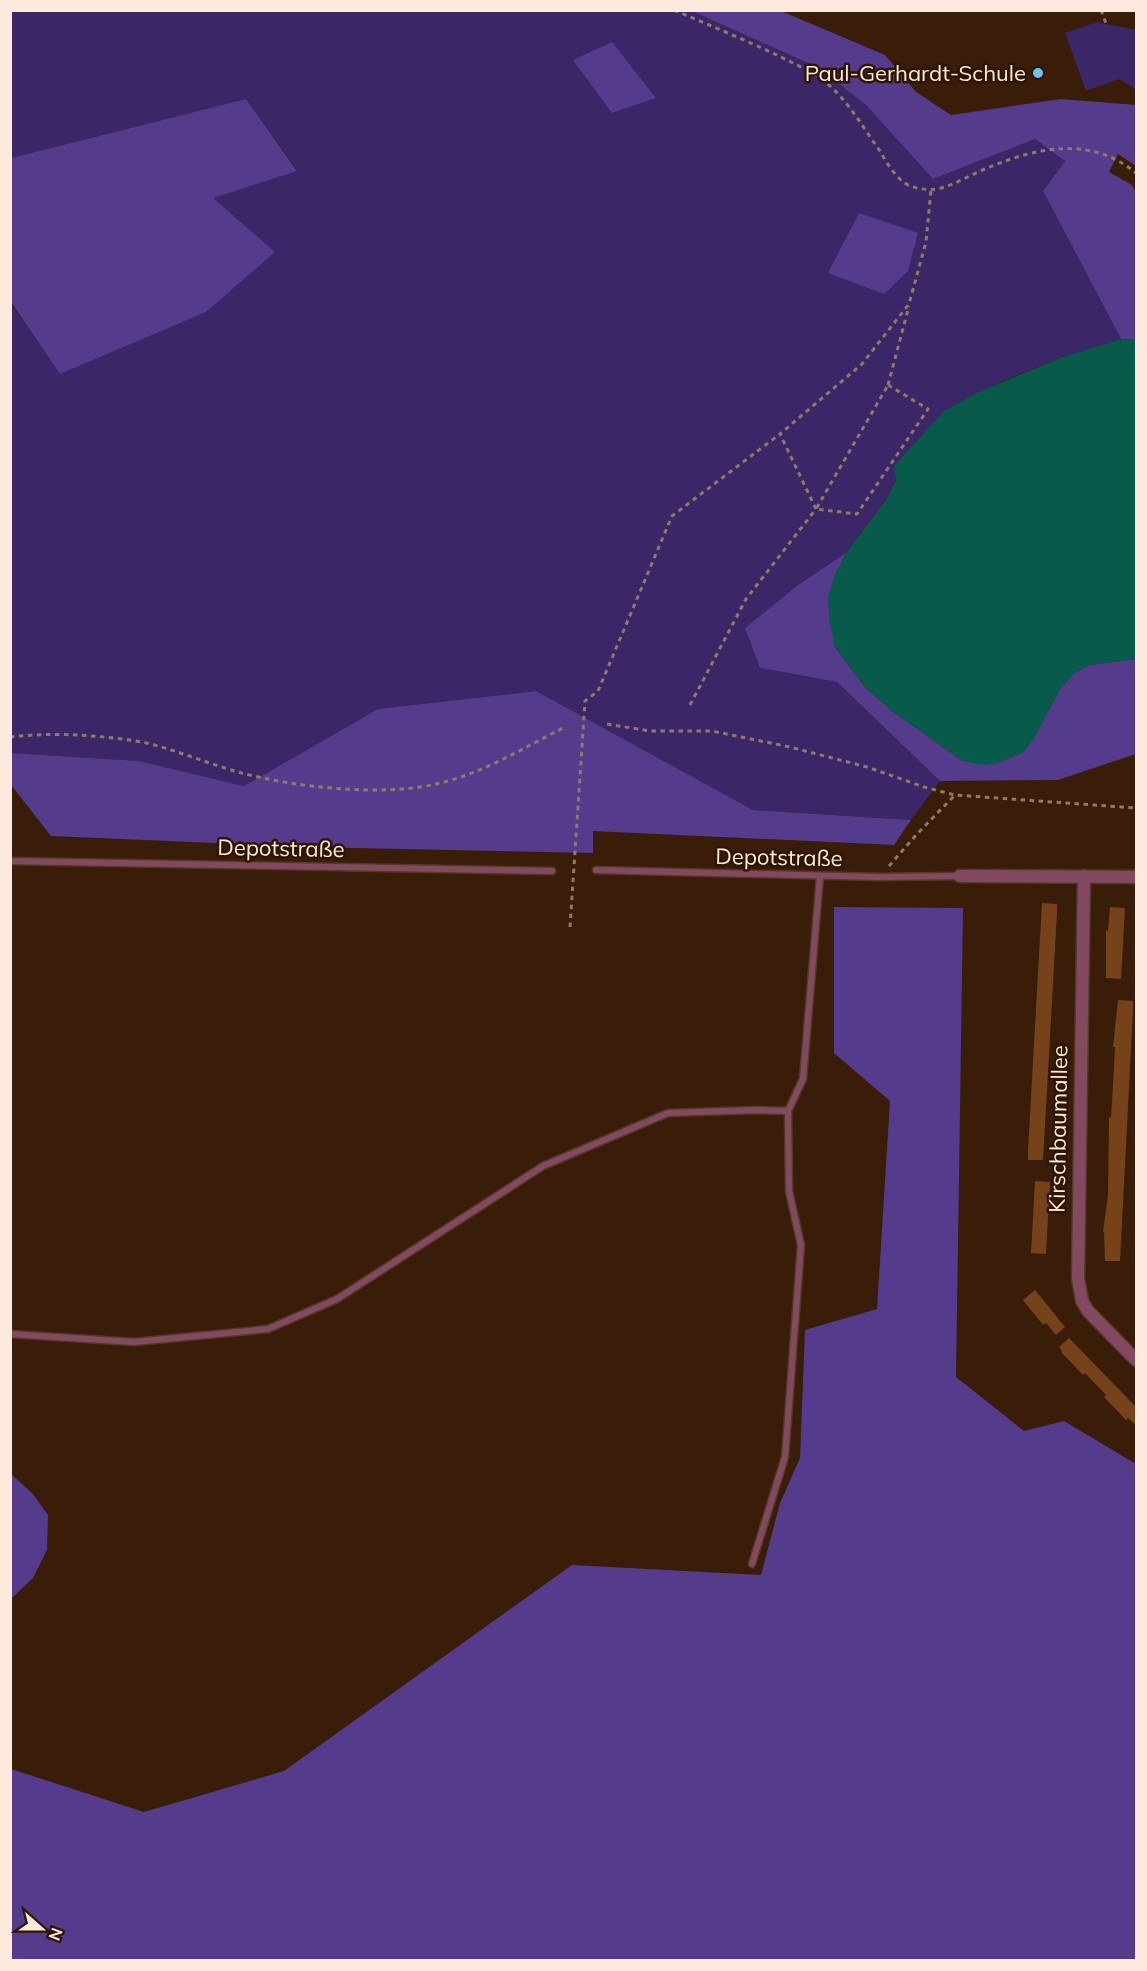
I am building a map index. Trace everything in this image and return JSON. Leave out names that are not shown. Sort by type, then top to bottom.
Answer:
[{"type":"street","points":[[960,876],[1137,877]]},
{"type":"street","name":"Kirschbaumallee","points":[[1084,876],[1078,1278],[1082,1300],[1088,1311],[1137,1360]]},
{"type":"lane","name":"Depotstraße","points":[[10,861],[552,871]]},
{"type":"lane","name":"Depotstraße","points":[[596,870],[879,877],[960,876]]},
{"type":"lane","points":[[752,1564],[785,1457],[801,1245],[789,1191],[788,1112],[803,1079],[820,876]]},
{"type":"lane","points":[[10,1334],[134,1342],[268,1329],[337,1299],[543,1166],[658,1117],[668,1113],[756,1110],[788,1112]]},
{"type":"path","points":[[674,10],[771,52],[804,68],[829,84],[856,116],[896,176],[912,186],[931,190],[942,189],[996,164],[1059,148],[1078,148],[1104,155],[1123,162],[1137,173]]},
{"type":"path","points":[[1101,10],[1107,26]]},
{"type":"path","points":[[690,705],[746,598],[816,509],[888,385],[926,242],[931,190]]},
{"type":"path","points":[[570,927],[585,701],[598,691],[672,516],[780,434],[862,364],[909,304]]},
{"type":"path","points":[[816,509],[857,514],[928,409],[888,385]]},
{"type":"path","points":[[780,434],[816,509]]},
{"type":"path","points":[[607,724],[650,731],[712,731],[790,747],[867,767],[955,795],[1137,808]]},
{"type":"path","points":[[10,737],[39,734],[112,738],[144,743],[238,772],[278,781],[333,788],[388,790],[435,784],[476,772],[565,727]]},
{"type":"path","points":[[879,877],[955,795]]},
{"type":"shaded area","points":[[692,10],[817,67],[866,105],[933,179],[1035,139],[1065,161],[1043,191],[1121,339],[1060,358],[1020,374],[976,393],[944,411],[896,479],[886,500],[847,552],[798,585],[745,628],[760,668],[837,682],[940,781],[911,820],[753,810],[536,691],[378,709],[244,786],[139,761],[11,753],[10,302],[61,374],[212,197],[297,170],[246,99],[11,158],[11,11]]},
{"type":"shaded area","points":[[692,11],[781,11],[885,55],[916,92],[951,115],[1061,99],[1136,105],[1136,166],[1118,154],[1109,172],[1132,185],[1136,193],[1136,340],[1121,339],[1043,191],[1065,161],[1035,139],[933,179],[866,105],[817,67]]},
{"type":"shaded area","points":[[1097,22],[1136,30],[1136,89],[1119,79],[1086,91],[1065,33]]},
{"type":"shaded area","points":[[612,42],[656,98],[612,113],[573,60]]},
{"type":"shaded area","points":[[246,99],[297,171],[213,198],[275,252],[206,312],[60,374],[11,302],[11,158]]},
{"type":"shaded area","points":[[859,213],[918,233],[908,271],[884,294],[828,273]]},
{"type":"shaded area","points":[[847,552],[835,575],[835,647],[865,687],[892,711],[963,761],[1049,710],[1060,689],[1074,673],[1089,665],[1136,659],[1136,754],[1058,780],[940,781],[837,682],[760,668],[745,628],[798,585]]},
{"type":"shaded area","points":[[536,691],[753,810],[911,820],[894,845],[593,831],[593,853],[306,847],[51,836],[11,785],[11,753],[139,761],[244,786],[378,709]]},
{"type":"shaded area","points":[[834,907],[963,908],[956,1377],[1024,1431],[1064,1421],[1136,1464],[1136,1960],[11,1960],[11,1769],[144,1812],[284,1771],[572,1565],[761,1575],[780,1503],[800,1458],[805,1330],[877,1309],[890,1101],[834,1053]]},
{"type":"shaded area","points":[[11,1474],[33,1494],[48,1515],[47,1550],[33,1578],[11,1599]]},
{"type":"water","points":[[1121,339],[1136,340],[1136,659],[1089,665],[1074,673],[1060,689],[1035,737],[1024,752],[999,763],[983,765],[963,761],[892,711],[865,687],[835,647],[829,619],[828,597],[835,575],[847,552],[886,500],[896,480],[894,466],[944,411],[976,393],[1060,358]]},
{"type":"building","points":[[1042,903],[1057,904],[1057,913],[1043,1160],[1028,1160],[1028,1150]]},
{"type":"building","points":[[1110,907],[1125,908],[1121,979],[1106,978],[1106,931],[1108,931]]},
{"type":"building","points":[[1118,1000],[1133,1001],[1133,1010],[1120,1261],[1105,1261],[1103,1232],[1108,1195],[1109,1117],[1111,1117],[1115,1047],[1113,1047]]},
{"type":"building","points":[[1035,1181],[1050,1182],[1046,1254],[1031,1253]]},
{"type":"building","points":[[1035,1290],[1065,1327],[1056,1335],[1046,1323],[1043,1325],[1023,1300]]},
{"type":"building","points":[[1069,1338],[1137,1408],[1137,1426],[1128,1418],[1126,1420],[1085,1373],[1083,1375],[1061,1352],[1059,1347]]},
{"type":"place","name":"Paul-Gerhardt-Schule","points":[[1038,73]]}]
